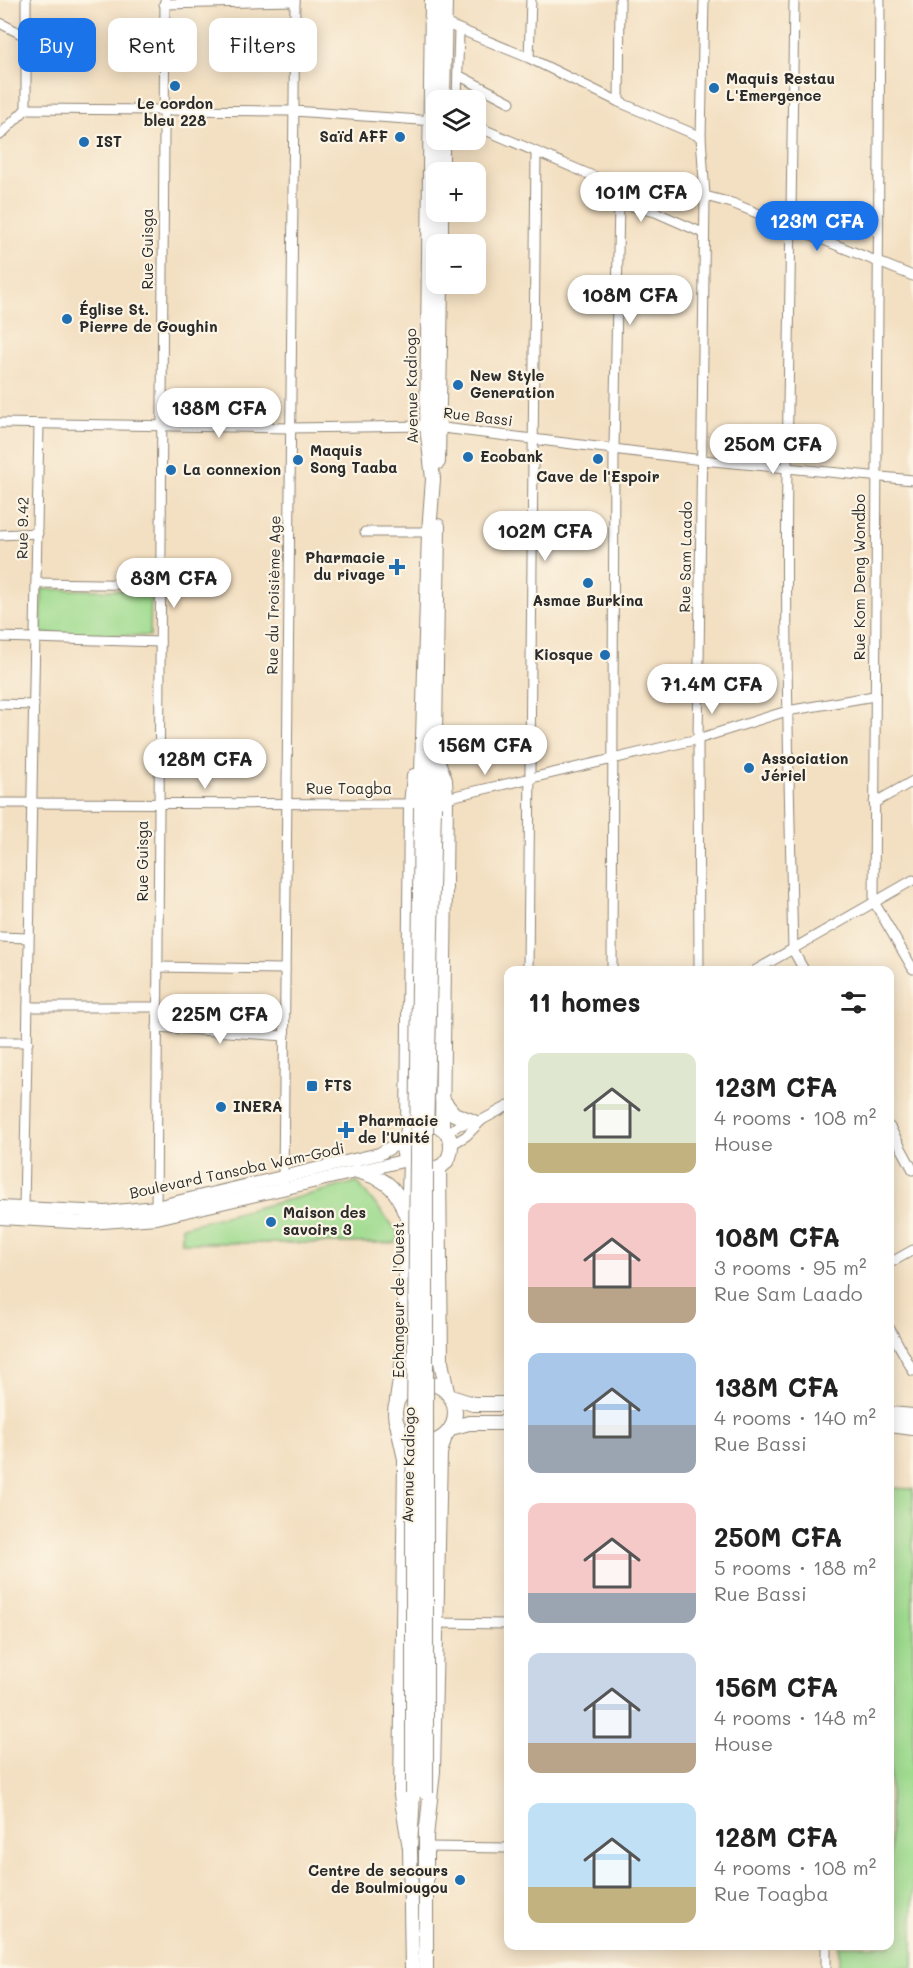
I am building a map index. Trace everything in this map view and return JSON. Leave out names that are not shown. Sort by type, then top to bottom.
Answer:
[{"type":"highway","name":"Avenue Kadiogo","points":[[432,0],[432,90]]},
{"type":"highway","points":[[443,90],[445,0]]},
{"type":"highway","name":"Avenue Kadiogo","points":[[419,1793],[428,804],[435,757],[432,426],[433,150]]},
{"type":"highway","name":"Avenue Kadiogo","points":[[428,804],[421,760],[433,479],[432,426],[440,294]]},
{"type":"highway","points":[[408,1162],[424,1170],[439,1167],[448,1158],[442,1099],[428,804]]},
{"type":"highway","points":[[411,1968],[410,1848],[401,1795],[405,1459],[395,1414],[403,1360],[408,1222],[406,1136],[428,804]]},
{"type":"highway","name":"Echangeur de l'Ouest","points":[[419,1793],[413,1505],[428,804]]},
{"type":"highway","points":[[442,1099],[454,1114],[477,1121]]},
{"type":"highway","points":[[406,1136],[413,1127],[428,1122],[447,1135]]},
{"type":"highway","points":[[426,1968],[426,1842],[433,1771],[440,1453],[455,1416],[441,1362],[439,1167]]},
{"type":"highway","points":[[357,1171],[386,1180],[393,1187],[399,1195],[408,1222]]},
{"type":"highway","points":[[398,1400],[407,1389],[420,1383],[434,1384],[449,1394],[473,1404],[504,1404]]},
{"type":"highway","points":[[894,1414],[913,1416]]},
{"type":"highway","points":[[398,1428],[407,1438],[420,1443],[433,1442],[448,1432],[469,1423],[504,1423]]},
{"type":"highway","points":[[894,1426],[913,1428]]},
{"type":"highway","points":[[419,1793],[426,1842]]},
{"type":"highway","points":[[410,1848],[419,1793]]},
{"type":"main road","name":"Boulevard Tansoba Wam-Godi","points":[[0,1207],[156,1212],[283,1176],[379,1155],[406,1136]]},
{"type":"main road","name":"Boulevard Tansoba Wam-Godi","points":[[0,1218],[89,1223],[283,1190],[357,1171],[408,1162]]},
{"type":"street","points":[[26,0],[26,18]]},
{"type":"street","points":[[529,58],[531,0]]},
{"type":"street","points":[[619,102],[620,0]]},
{"type":"street","name":"Rue Sam Laado","points":[[699,966],[698,739],[705,195],[701,137],[704,0]]},
{"type":"street","points":[[794,0],[793,228],[787,468],[787,711],[793,951],[802,966]]},
{"type":"street","name":"Rue Kom Deng Wondbo","points":[[874,902],[875,476],[880,0]]},
{"type":"street","points":[[165,2],[295,1]]},
{"type":"street","name":"Rue du Troisième Age","points":[[283,1190],[295,1]]},
{"type":"street","name":"Rue Guisga","points":[[156,1212],[165,2]]},
{"type":"street","points":[[431,18],[529,58],[619,102],[701,137]]},
{"type":"street","points":[[0,23],[18,32]]},
{"type":"street","points":[[457,90],[459,28]]},
{"type":"street","points":[[25,72],[26,109]]},
{"type":"street","points":[[458,75],[510,102]]},
{"type":"street","points":[[0,135],[26,109],[294,111],[426,120]]},
{"type":"street","points":[[486,130],[607,182],[705,195],[913,276]]},
{"type":"street","points":[[528,966],[536,153]]},
{"type":"street","points":[[607,182],[619,203],[611,761],[612,966]]},
{"type":"street","points":[[619,203],[655,212],[703,233]]},
{"type":"street","name":"Rue Bassi","points":[[0,423],[291,428],[432,426],[702,460],[913,480]]},
{"type":"street","name":"Rue 9.42","points":[[24,1209],[39,424]]},
{"type":"street","points":[[365,532],[429,532]]},
{"type":"street","points":[[0,535],[38,533]]},
{"type":"street","points":[[36,583],[160,585]]},
{"type":"street","points":[[0,637],[160,642]]},
{"type":"street","name":"Rue Toagba","points":[[0,803],[428,804],[698,739],[787,711],[874,696]]},
{"type":"street","points":[[0,704],[34,705]]},
{"type":"street","points":[[874,803],[913,781]]},
{"type":"street","points":[[764,966],[913,880]]},
{"type":"street","points":[[874,902],[913,969]]},
{"type":"street","points":[[0,937],[28,938]]},
{"type":"street","points":[[158,967],[285,969]]},
{"type":"street","points":[[28,1007],[157,1007]]},
{"type":"street","points":[[157,1027],[285,1035]]},
{"type":"street","points":[[0,1042],[28,1042]]},
{"type":"street","points":[[447,1135],[466,1136],[477,1121],[504,1108]]},
{"type":"street","points":[[894,1134],[913,1170]]},
{"type":"street","points":[[894,1261],[913,1250]]},
{"type":"street","points":[[894,1336],[913,1371]]},
{"type":"street","points":[[436,1623],[504,1624]]},
{"type":"street","points":[[426,1842],[504,1848]]},
{"type":"street","points":[[826,1950],[826,1968]]},
{"type":"green space","points":[[42,589],[151,591],[150,636],[41,634]]},
{"type":"green space","points":[[357,1182],[398,1232],[399,1240],[394,1243],[182,1243],[182,1227]]},
{"type":"green space","points":[[894,1488],[913,1489],[913,1968],[839,1968],[839,1950],[894,1950]]},
{"type":"place","name":"Le cordon bleu 228","points":[[175,86]]},
{"type":"place","name":"Maquis Restau L'Emergence","points":[[714,88]]},
{"type":"place","name":"Saïd AFF","points":[[400,137]]},
{"type":"place","name":"IST","points":[[84,142]]},
{"type":"place","name":"Église St. Pierre de Goughin","points":[[67,319]]},
{"type":"place","name":"New Style Generation","points":[[458,385]]},
{"type":"place","name":"Ecobank","points":[[468,457]]},
{"type":"place","name":"Cave de l'Espoir","points":[[598,459]]},
{"type":"place","name":"Maquis Song Taaba","points":[[298,460]]},
{"type":"place","name":"La connexion","points":[[171,470]]},
{"type":"place","name":"Pharmacie du rivage","points":[[397,567]]},
{"type":"place","name":"Asmae Burkina","points":[[588,583]]},
{"type":"place","name":"Kiosque","points":[[605,655]]},
{"type":"place","name":"Association Jériel","points":[[749,768]]},
{"type":"place","name":"FTS","points":[[312,1086]]},
{"type":"place","name":"INERA","points":[[221,1107]]},
{"type":"place","name":"Pharmacie de l'Unité","points":[[346,1130]]},
{"type":"place","name":"Maison des savoirs 3","points":[[271,1222]]},
{"type":"place","name":"Centre de secours de Boulmiougou","points":[[460,1880]]}]
